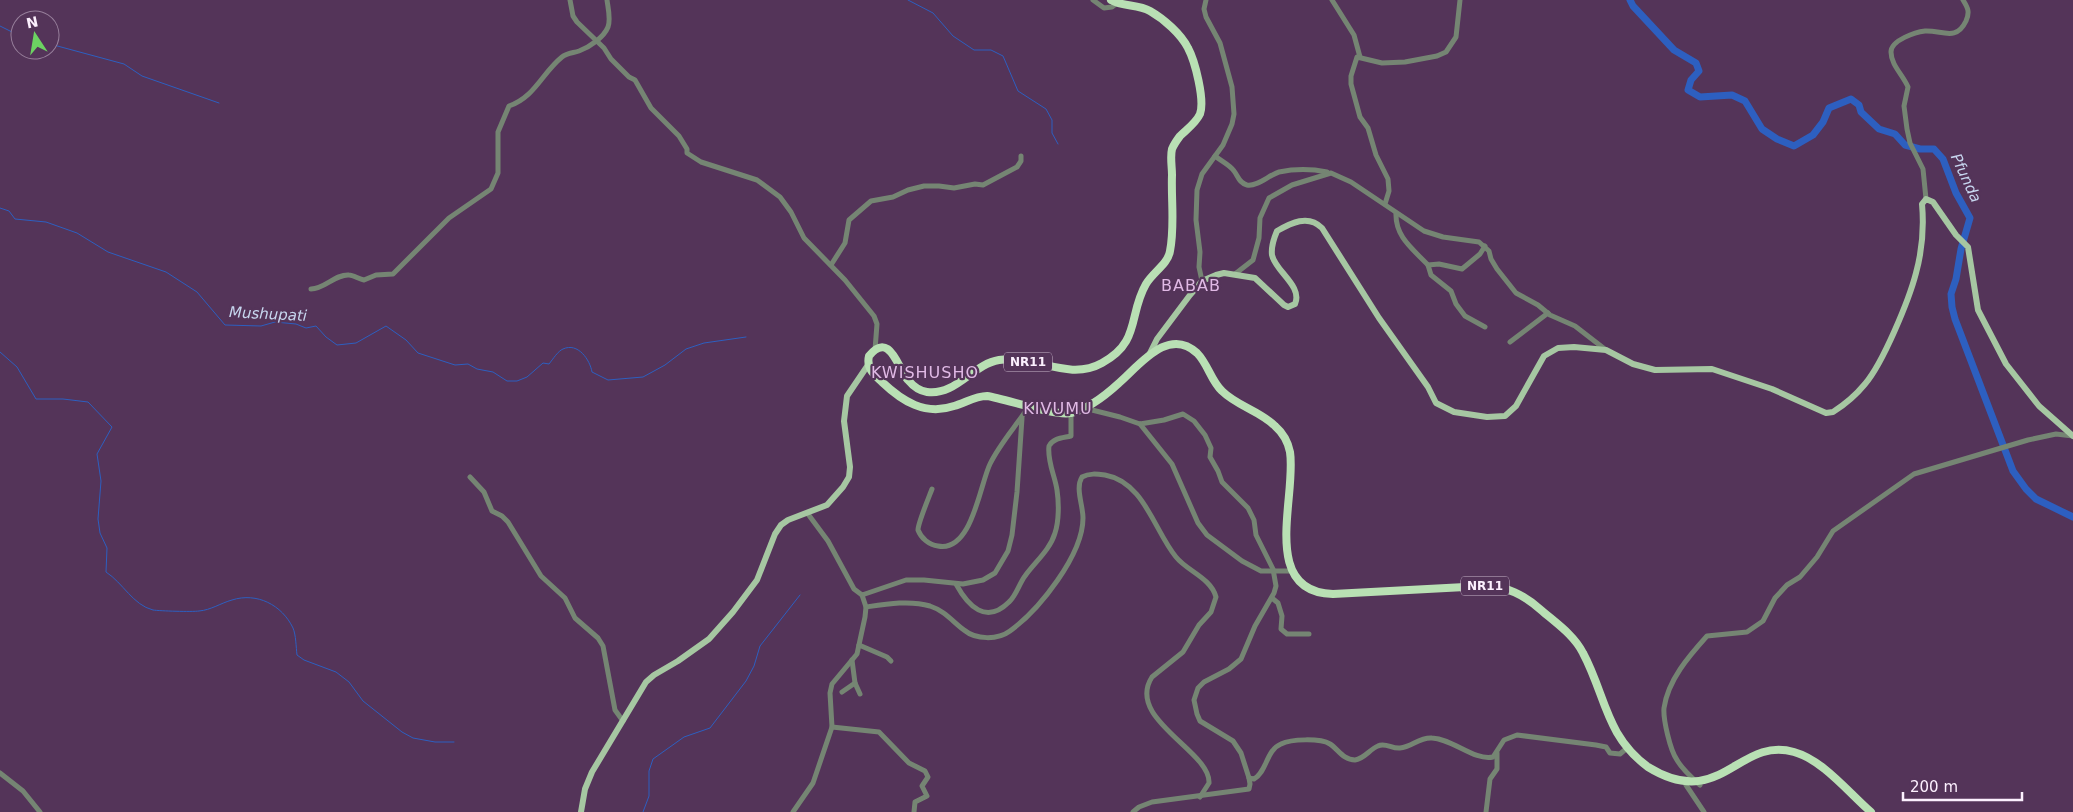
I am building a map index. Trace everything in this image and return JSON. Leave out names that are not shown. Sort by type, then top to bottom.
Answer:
[{"type":"highway","name":"NR11","points":[[875,350],[882,348],[890,350],[895,355],[905,377],[912,385],[921,390],[934,392],[948,389],[986,364],[999,360],[1018,360],[1069,370],[1082,370],[1102,364],[1122,349],[1132,331],[1140,296],[1170,252],[1172,150],[1178,138],[1198,118],[1202,101],[1189,49],[1180,36],[1149,10],[1114,2]]},
{"type":"highway","points":[[875,350],[869,356],[868,366],[874,375],[896,395],[921,408],[944,409],[982,396],[999,398],[1063,414],[1071,414],[1084,408],[1120,382],[1149,355],[1159,349],[1173,344],[1192,349],[1202,360],[1220,390],[1269,420],[1285,438],[1290,460],[1286,553],[1292,571]]},
{"type":"highway","name":"NR11","points":[[1292,571],[1307,586],[1327,594],[1490,586],[1520,594],[1535,604],[1576,642],[1587,661],[1611,724],[1627,748],[1640,761],[1660,776],[1686,785],[1700,785],[1719,780],[1762,753],[1774,750],[1791,751],[1811,759],[1821,766],[1871,812]]},
{"type":"main road","points":[[1149,355],[1157,338],[1202,281],[1224,273],[1256,278],[1284,305],[1293,306],[1297,298],[1292,286],[1279,270],[1272,257],[1272,249],[1277,231],[1297,221],[1318,224],[1346,263],[1379,318],[1428,386],[1436,403],[1460,414],[1497,417],[1509,412],[1516,406],[1544,356],[1554,349],[1574,347],[1606,350],[1633,364],[1655,370],[1712,369],[1772,389],[1826,413],[1833,412],[1865,384],[1882,354],[1908,298],[1917,272],[1923,228],[1922,204],[1926,199],[1933,202],[1960,239],[1966,244],[1969,251],[1978,310],[1993,334],[2004,360],[2039,406],[2073,436]]},
{"type":"main road","points":[[581,812],[592,772],[646,682],[709,639],[733,612],[756,580],[775,534],[781,525],[788,520],[808,514],[827,505],[843,487],[849,477],[850,467],[844,421],[847,396],[868,366]]},
{"type":"street","points":[[570,0],[573,16],[577,22],[635,80],[651,108],[675,130],[687,149],[687,153],[708,165],[750,177],[780,197],[791,212],[804,238],[850,285],[876,319],[875,350]]},
{"type":"street","points":[[311,289],[321,288],[343,276],[351,275],[364,280],[376,275],[391,275],[397,272],[449,218],[491,190],[498,173],[498,132],[509,106],[537,88],[562,57],[570,52],[579,51],[600,38],[608,27],[607,0]]},
{"type":"street","points":[[1093,0],[1104,8],[1112,7],[1114,2]]},
{"type":"street","points":[[1202,281],[1199,267],[1200,252],[1196,220],[1197,190],[1202,174],[1215,156],[1232,124],[1234,98],[1222,49],[1206,17],[1204,9],[1206,0]]},
{"type":"street","points":[[1332,0],[1354,35],[1360,57]]},
{"type":"street","points":[[1385,204],[1389,192],[1388,179],[1376,155],[1368,128],[1360,116],[1351,84],[1354,65],[1357,57],[1382,62],[1406,62],[1437,56],[1446,52],[1456,37],[1460,0]]},
{"type":"street","points":[[1926,199],[1923,170],[1910,143],[1907,129],[1904,106],[1908,86],[1893,61],[1891,48],[1902,39],[1921,32],[1948,34],[1959,31],[1969,13],[1968,6],[1963,0]]},
{"type":"street","points":[[831,265],[845,244],[850,220],[871,201],[888,199],[908,190],[931,185],[954,188],[975,184],[983,185],[1017,167],[1021,161],[1021,156]]},
{"type":"street","points":[[1215,156],[1229,166],[1239,180],[1251,185],[1271,175],[1290,170],[1330,173],[1351,182],[1412,224],[1434,235],[1479,242],[1489,251],[1497,269],[1516,293],[1548,313],[1575,326],[1606,350]]},
{"type":"street","points":[[1235,274],[1253,260],[1259,238],[1260,218],[1269,198],[1292,185],[1330,173]]},
{"type":"street","points":[[1396,213],[1398,232],[1406,243],[1428,266],[1431,275],[1451,291],[1456,304],[1465,316],[1485,327]]},
{"type":"street","points":[[1428,266],[1439,264],[1462,269],[1480,254],[1485,246]]},
{"type":"street","points":[[1510,342],[1548,313]]},
{"type":"street","points":[[932,489],[918,530],[923,539],[931,544],[947,546],[957,540],[969,524],[975,513],[983,479],[990,462],[1030,406]]},
{"type":"street","points":[[1084,408],[1140,424],[1164,420],[1183,414],[1195,423],[1205,435],[1211,448],[1210,457],[1218,471],[1219,478],[1252,514],[1256,536],[1271,562],[1276,586],[1272,598],[1255,626],[1240,659],[1229,669],[1204,682],[1198,688],[1194,700],[1196,714],[1200,721],[1233,741],[1241,753],[1249,778],[1249,789],[1152,802],[1132,812]]},
{"type":"street","points":[[956,584],[961,594],[975,609],[989,613],[999,611],[1010,601],[1024,577],[1043,554],[1055,533],[1057,510],[1057,491],[1052,475],[1049,446],[1053,440],[1071,436],[1071,414]]},
{"type":"street","points":[[862,595],[906,580],[956,584],[972,582],[989,576],[999,567],[1008,551],[1017,492],[1022,418]]},
{"type":"street","points":[[1140,424],[1151,441],[1172,464],[1194,516],[1202,529],[1214,541],[1242,561],[1262,571],[1292,571]]},
{"type":"street","points":[[2056,434],[2061,424]]},
{"type":"street","points":[[1700,785],[1676,759],[1669,740],[1664,708],[1672,686],[1687,658],[1707,636],[1747,632],[1763,620],[1775,598],[1787,585],[1800,577],[1817,557],[1833,531],[1914,474],[2007,446],[2056,434],[2073,436]]},
{"type":"street","points":[[866,607],[918,603],[939,609],[948,614],[969,633],[988,637],[1003,635],[1014,628],[1042,602],[1074,550],[1083,518],[1079,484],[1082,477],[1091,474],[1104,475],[1122,482],[1133,490],[1147,509],[1163,539],[1177,559],[1211,586],[1214,591],[1215,606],[1199,625],[1183,652],[1152,677],[1149,682],[1147,696],[1152,709],[1170,733],[1206,770],[1209,783],[1200,796]]},
{"type":"street","points":[[470,477],[484,492],[492,512],[502,516],[508,522],[541,576],[565,598],[576,618],[598,638],[603,646],[610,694],[615,710],[623,721]]},
{"type":"street","points":[[793,812],[813,783],[832,727],[830,702],[832,684],[857,654],[866,607],[862,595],[854,588],[828,541],[808,514]]},
{"type":"street","points":[[1272,598],[1278,603],[1282,616],[1281,629],[1287,634],[1309,634]]},
{"type":"street","points":[[859,645],[891,661]]},
{"type":"street","points":[[852,660],[855,683],[860,694]]},
{"type":"street","points":[[842,692],[855,683]]},
{"type":"street","points":[[832,727],[879,732],[909,763],[925,771],[928,776],[922,786],[927,798],[914,802],[914,812]]},
{"type":"street","points":[[1249,778],[1254,779],[1260,776],[1266,761],[1278,744],[1292,740],[1321,741],[1330,744],[1348,759],[1354,760],[1364,756],[1378,746],[1387,745],[1399,748],[1425,738],[1447,741],[1475,755],[1487,758],[1493,757],[1504,740],[1517,735],[1596,745],[1606,748],[1610,752],[1620,754],[1627,748]]},
{"type":"street","points":[[1486,812],[1490,779],[1497,769],[1497,752]]},
{"type":"street","points":[[0,773],[23,791],[40,812]]},
{"type":"street","points":[[1686,785],[1704,812]]},
{"type":"waterway","points":[[908,0],[933,13],[953,36],[974,50],[991,50],[1003,56],[1018,91],[1046,109],[1052,120],[1052,133],[1058,144]]},
{"type":"waterway","name":"Pfunda","points":[[1630,0],[1633,6],[1674,50],[1696,63],[1699,71],[1691,80],[1688,90],[1700,97],[1732,95],[1745,101],[1762,129],[1777,139],[1794,146],[1813,135],[1823,122],[1829,108],[1851,99],[1859,105],[1861,112],[1879,129],[1895,134],[1905,145],[1920,149],[1934,149],[1943,159],[1956,193],[1970,218],[1951,294],[1955,319],[2013,471],[2036,499],[2073,517]]},
{"type":"waterway","points":[[0,26],[10,31]]},
{"type":"waterway","points":[[60,47],[124,64],[142,76],[219,103]]},
{"type":"waterway","name":"Mushupati","points":[[0,208],[9,211],[15,219],[46,222],[77,233],[108,252],[166,272],[197,292],[225,325],[261,326],[275,322],[296,324],[306,328],[316,326],[337,345],[356,343],[386,326],[406,340],[418,353],[455,365],[468,364],[477,369],[493,372],[507,381],[517,381],[527,377],[543,363],[549,364],[561,350],[568,347],[582,353],[589,362],[592,372],[608,380],[643,377],[665,365],[686,349],[704,343],[746,337]]},
{"type":"waterway","points":[[0,352],[17,367],[36,399],[63,399],[88,402],[112,427],[97,454],[101,481],[98,519],[100,533],[107,548],[106,572],[134,599],[153,610],[176,611],[203,610],[241,598],[259,599],[268,602],[282,613],[293,628],[297,655],[304,660],[336,672],[349,682],[363,701],[402,732],[413,738],[435,742],[454,742]]},
{"type":"waterway","points":[[643,812],[649,796],[649,771],[653,759],[684,737],[710,728],[746,681],[754,666],[760,646],[800,595]]},
{"type":"district","name":"BABAB","points":[[1191,285]]},
{"type":"district","name":"KWISHUSHO","points":[[925,372]]},
{"type":"district","name":"KIVUMU","points":[[1058,408]]}]
